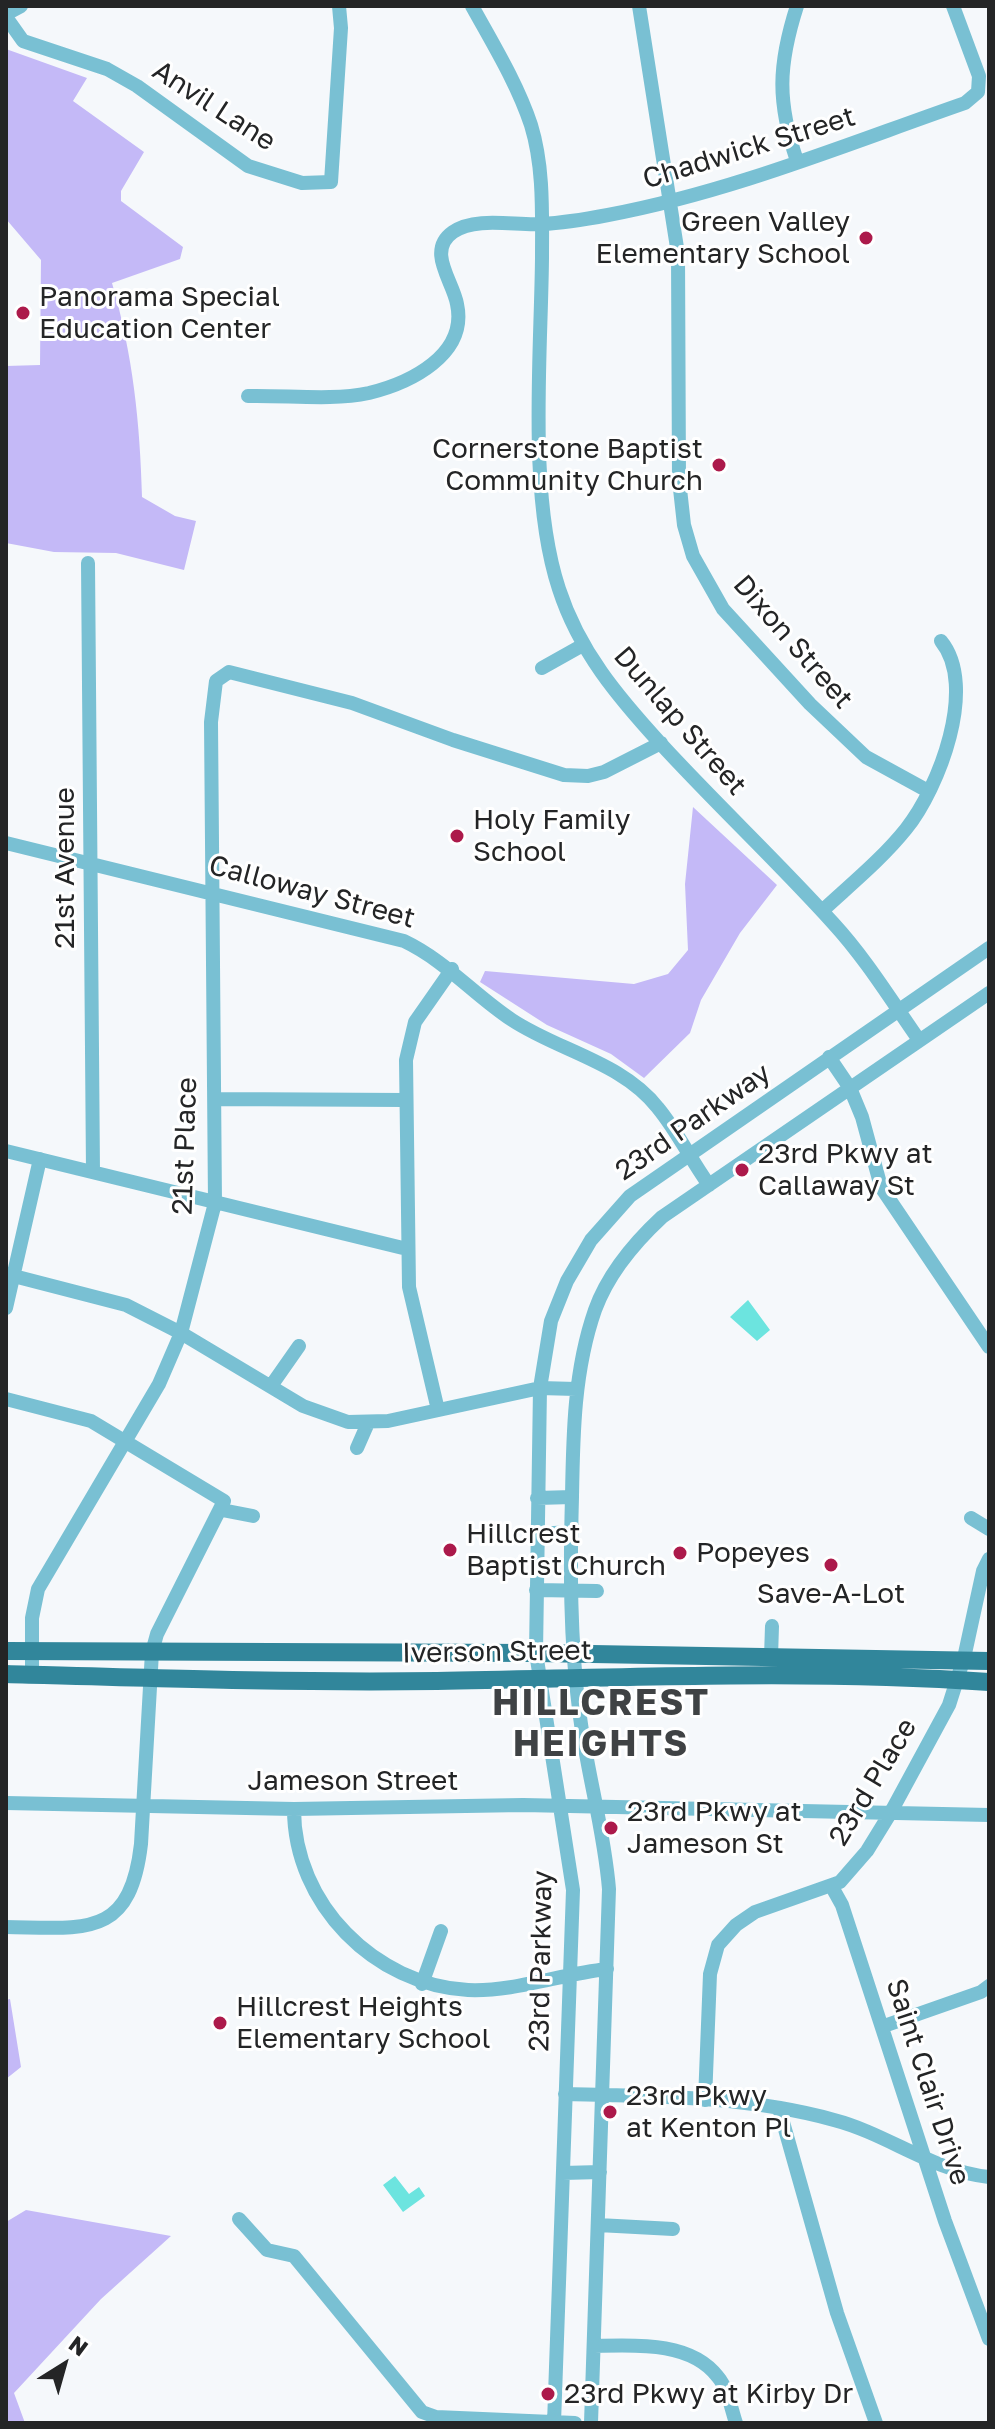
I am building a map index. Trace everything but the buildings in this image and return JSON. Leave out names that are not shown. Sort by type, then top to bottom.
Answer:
[{"type":"main road","name":"Iverson Street","points":[[6,1651],[536,1653],[573,1656],[964,1658],[989,1661]]},
{"type":"main road","name":"Iverson Street","points":[[6,1674],[151,1680],[989,1682]]},
{"type":"street","points":[[6,15],[21,6]]},
{"type":"street","name":"Anvil Lane","points":[[6,15],[23,41],[107,69],[137,86],[248,166],[302,183],[331,182],[341,28],[339,6]]},
{"type":"street","name":"Dunlap Street","points":[[472,6],[510,77],[531,126],[541,189],[543,524],[558,586],[583,645],[608,684],[866,961],[919,1040]]},
{"type":"street","name":"Dixon Street","points":[[639,6],[678,254],[679,480],[684,525],[693,556],[723,609],[819,713],[866,757],[928,791]]},
{"type":"street","points":[[797,6],[782,60],[781,91],[785,124],[797,161]]},
{"type":"street","name":"Chadwick Street","points":[[248,396],[349,396],[371,392],[431,367],[451,340],[458,307],[441,263],[442,249],[454,232],[479,225],[542,224],[671,203],[965,103],[978,92],[976,66],[953,6]]},
{"type":"street","name":"21st Avenue","points":[[88,563],[93,1172]]},
{"type":"street","points":[[822,911],[907,828],[943,762],[956,689],[951,653],[941,641]]},
{"type":"street","points":[[542,668],[583,645]]},
{"type":"street","name":"21st Place","points":[[32,1675],[32,1618],[38,1589],[159,1384],[181,1333],[215,1203],[212,690],[225,673],[245,675],[352,703],[453,740],[564,775],[588,776],[604,772],[661,743]]},
{"type":"street","name":"Calloway Street","points":[[6,843],[211,891],[404,941],[452,969],[515,1022],[634,1085],[659,1108],[686,1154],[709,1185]]},
{"type":"street","name":"23rd Parkway","points":[[554,2422],[572,1876],[536,1653],[540,1388],[551,1321],[575,1263],[609,1216],[630,1196],[686,1154],[989,948]]},
{"type":"street","points":[[438,1410],[412,1308],[407,1249],[406,1060],[415,1022],[452,969]]},
{"type":"street","points":[[591,2423],[609,1889],[573,1656],[571,1532],[576,1389],[596,1309],[613,1274],[635,1244],[662,1217],[989,993]]},
{"type":"street","points":[[829,1057],[850,1088],[863,1121],[877,1180],[989,1347]]},
{"type":"street","points":[[215,1099],[405,1100]]},
{"type":"street","points":[[6,1151],[407,1249]]},
{"type":"street","points":[[6,1308],[10,1275],[40,1159]]},
{"type":"street","points":[[10,1275],[126,1305],[181,1333],[320,1414],[368,1423],[540,1388],[576,1389]]},
{"type":"street","points":[[271,1386],[299,1346]]},
{"type":"street","points":[[6,1399],[91,1421],[223,1506],[253,1516]]},
{"type":"street","points":[[357,1448],[368,1423]]},
{"type":"street","points":[[537,1498],[572,1497]]},
{"type":"street","points":[[6,1927],[66,1928],[105,1921],[128,1899],[138,1871],[145,1806],[152,1652],[157,1634],[223,1506]]},
{"type":"street","points":[[971,1518],[989,1529]]},
{"type":"street","points":[[537,1534],[571,1532]]},
{"type":"street","name":"23rd Place","points":[[705,2100],[710,1974],[718,1945],[736,1925],[755,1912],[832,1887],[859,1861],[891,1812],[959,1680],[983,1571],[989,1559]]},
{"type":"street","points":[[536,1590],[597,1591]]},
{"type":"street","points":[[771,1657],[772,1626]]},
{"type":"street","name":"Jameson Street","points":[[6,1803],[294,1809],[560,1806],[989,1815]]},
{"type":"street","points":[[294,1809],[294,1831],[302,1860],[328,1911],[348,1935],[384,1966],[422,1984],[490,1989],[607,1969]]},
{"type":"street","name":"Saint Clair Drive","points":[[832,1887],[842,1905],[989,2339]]},
{"type":"street","points":[[422,1984],[441,1931]]},
{"type":"street","points":[[884,2026],[981,1992],[989,1986]]},
{"type":"street","points":[[565,2094],[705,2100],[779,2108],[848,2124],[953,2171],[989,2177]]},
{"type":"street","points":[[779,2108],[837,2313],[876,2423]]},
{"type":"street","points":[[563,2173],[600,2172]]},
{"type":"street","points":[[239,2219],[267,2250],[294,2256],[422,2412],[436,2417],[575,2423]]},
{"type":"street","points":[[598,2225],[673,2229]]},
{"type":"street","points":[[595,2346],[658,2348],[700,2361],[719,2377],[736,2423]]},
{"type":"shaded area","points":[[6,49],[87,78],[73,101],[144,152],[121,191],[121,201],[183,247],[180,259],[112,283],[134,389],[142,497],[175,516],[196,521],[184,570],[116,553],[54,552],[6,543],[6,366],[40,365],[41,260],[6,219]]},
{"type":"shaded area","points":[[693,807],[777,885],[740,933],[701,1000],[690,1033],[644,1078],[611,1054],[547,1025],[480,982],[485,971],[634,984],[668,974],[688,950],[685,884]]},
{"type":"shaded area","points":[[10,1999],[21,2067],[6,2079],[6,2000]]},
{"type":"shaded area","points":[[26,2210],[171,2236],[101,2299],[14,2393],[25,2423],[6,2423],[6,2222]]},
{"type":"water","points":[[748,1300],[770,1330],[757,1341],[730,1317]]},
{"type":"water","points":[[395,2176],[409,2194],[419,2187],[425,2196],[403,2212],[383,2185]]},
{"type":"place","name":"Green Valley Elementary School","points":[[866,238]]},
{"type":"place","name":"Panorama Special Education Center","points":[[23,313]]},
{"type":"place","name":"Cornerstone Baptist Community Church","points":[[719,465]]},
{"type":"place","name":"Holy Family School","points":[[457,836]]},
{"type":"place","name":"23rd Pkwy at Callaway St","points":[[742,1170]]},
{"type":"place","name":"Hillcrest Baptist Church","points":[[450,1550]]},
{"type":"place","name":"Popeyes","points":[[680,1553]]},
{"type":"place","name":"Save-A-Lot","points":[[831,1565]]},
{"type":"place","name":"23rd Pkwy at Jameson St","points":[[611,1828]]},
{"type":"place","name":"Hillcrest Heights Elementary School","points":[[220,2023]]},
{"type":"place","name":"23rd Pkwy at Kenton Pl","points":[[610,2112]]},
{"type":"place","name":"23rd Pkwy at Kirby Dr","points":[[548,2394]]},
{"type":"district","name":"HILLCREST HEIGHTS","points":[[601,1724]]}]
